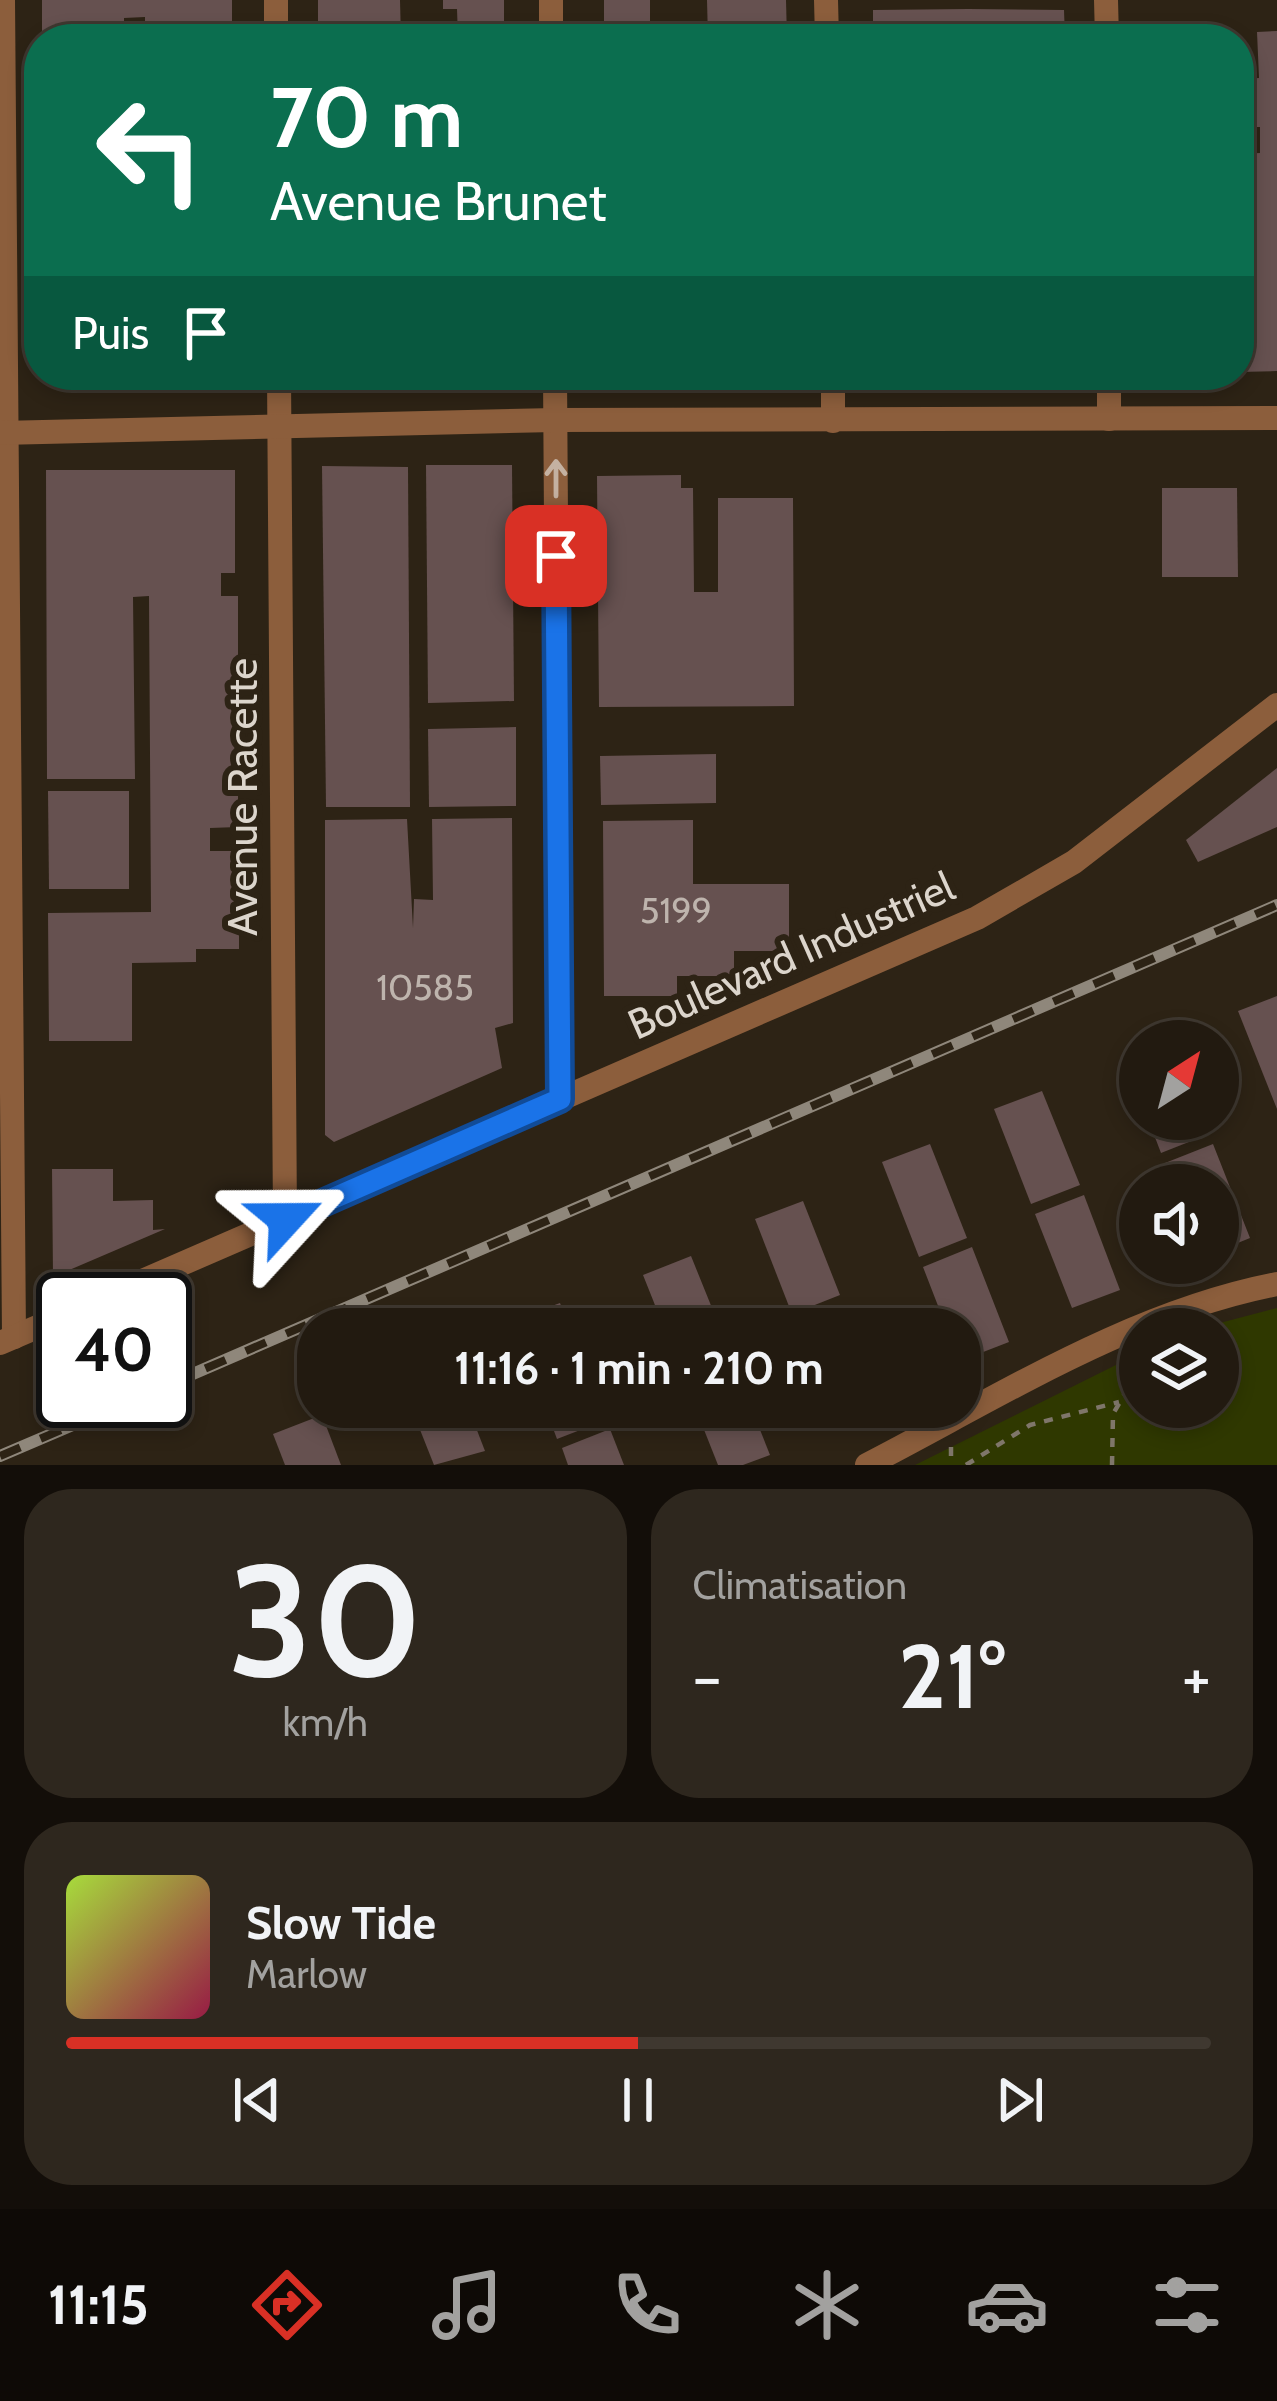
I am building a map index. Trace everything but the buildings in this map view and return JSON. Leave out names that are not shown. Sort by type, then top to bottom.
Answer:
[{"type":"street","points":[[3,0],[7,1340],[36,1328]]},
{"type":"street","name":"Avenue Racette","points":[[280,390],[286,1219]]},
{"type":"street","points":[[555,390],[560,1099]]},
{"type":"street","points":[[833,390],[833,421]]},
{"type":"street","points":[[1109,390],[1109,419]]},
{"type":"street","points":[[4,433],[556,420],[1277,418]]},
{"type":"street","name":"Boulevard Industriel","points":[[163,1272],[1009,900],[1090,851],[1277,705]]},
{"type":"street","points":[[867,1465],[1107,1343],[1192,1308],[1277,1284]]},
{"type":"path","points":[[966,1465],[1055,1414],[1119,1402]]},
{"type":"path","points":[[1112,1465],[1113,1414],[1119,1402]]},
{"type":"green space","points":[[1277,1308],[1277,1465],[915,1465],[1119,1363],[1119,1428],[1239,1428],[1239,1318]]},
{"type":"railway","points":[[192,1374],[1277,905]]},
{"type":"railway","points":[[0,1456],[66,1428]]},
{"type":"route","points":[[286,1219],[560,1099],[556,556]]}]
